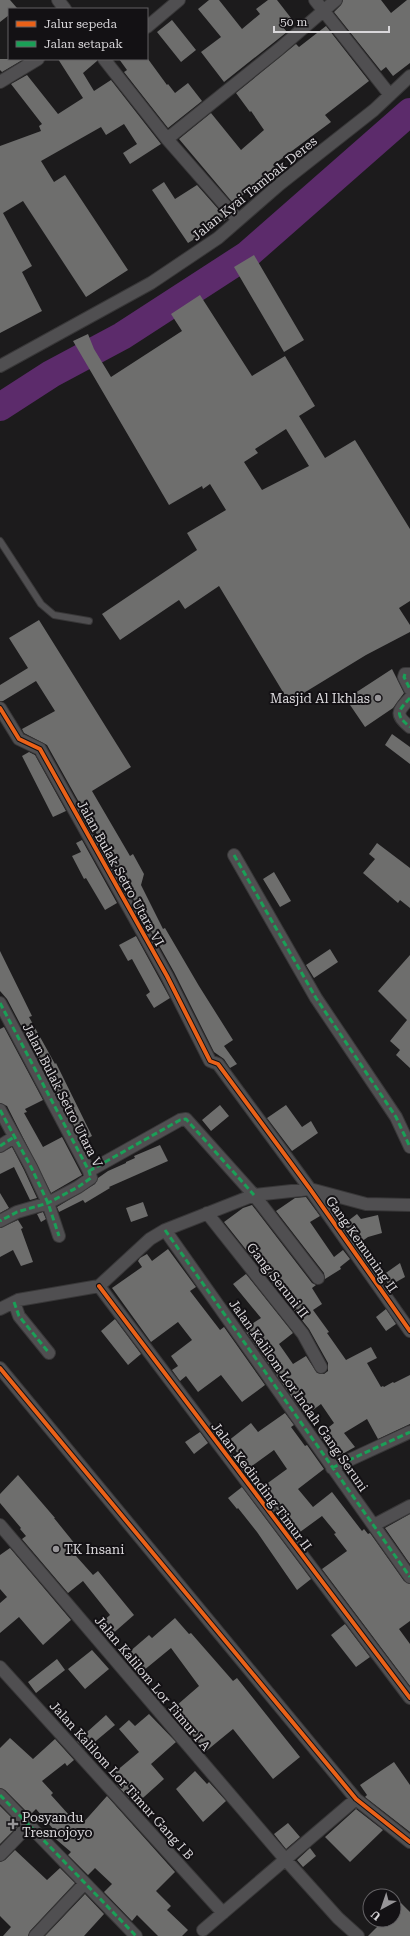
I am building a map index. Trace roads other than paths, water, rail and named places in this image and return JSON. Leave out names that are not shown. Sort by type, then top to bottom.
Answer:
[{"type":"street","points":[[58,0],[64,8]]},
{"type":"street","points":[[148,26],[179,0]]},
{"type":"street","points":[[315,0],[390,95]]},
{"type":"street","points":[[167,139],[279,49],[336,0]]},
{"type":"street","points":[[0,82],[36,60]]},
{"type":"street","points":[[106,60],[167,139],[238,220]]},
{"type":"street","name":"Jalan Kyai Tambak Deres","points":[[0,366],[151,284],[218,238],[280,184],[374,110],[410,76]]},
{"type":"street","points":[[408,674],[404,677],[410,689]]},
{"type":"street","points":[[410,698],[401,708],[399,714],[400,719],[410,727]]},
{"type":"street","name":"Jalan Bulak Setro Utara VI","points":[[0,708],[20,739],[39,748],[214,1062],[310,1189]]},
{"type":"street","points":[[234,854],[316,998],[407,1131],[410,1147]]},
{"type":"street","name":"Jalan Bulak Setro Utara V","points":[[0,1003],[89,1171],[89,1181],[48,1203]]},
{"type":"street","points":[[0,1110],[31,1167],[48,1203],[59,1236]]},
{"type":"street","points":[[89,1171],[180,1120],[186,1119],[254,1194],[318,1278]]},
{"type":"street","points":[[0,1146],[14,1137]]},
{"type":"street","points":[[0,1309],[14,1302],[99,1286],[150,1239],[165,1230],[254,1194],[310,1189],[366,1204],[410,1205]]},
{"type":"street","name":"Gang Kemuning II","points":[[310,1189],[410,1331]]},
{"type":"street","points":[[0,1221],[17,1212],[48,1203]]},
{"type":"street","name":"Gang Seruni II","points":[[207,1213],[303,1334],[321,1367]]},
{"type":"street","name":"Jalan Kalilom Lor Indah Gang Seruni","points":[[165,1230],[332,1468],[409,1573]]},
{"type":"street","name":"Jalan Kedinding Timur II","points":[[99,1286],[410,1698]]},
{"type":"street","points":[[14,1302],[19,1316],[49,1353]]},
{"type":"street","points":[[0,1368],[356,1799],[410,1842]]},
{"type":"street","points":[[332,1468],[410,1432]]},
{"type":"street","points":[[374,1525],[410,1506]]},
{"type":"street","name":"Jalan Kalilom Lor Timur I A","points":[[0,1525],[285,1859],[338,1918],[358,1936]]},
{"type":"street","name":"Jalan Kalilom Lor Timur Gang I B","points":[[0,1667],[223,1913]]},
{"type":"street","points":[[0,1795],[85,1883],[131,1934]]},
{"type":"street","points":[[203,1930],[356,1799]]},
{"type":"street","points":[[0,1855],[29,1824]]},
{"type":"street","points":[[35,1936],[85,1883]]},
{"type":"lane","points":[[0,541],[41,604],[54,615],[88,621]]},
{"type":"waterway","points":[[0,407],[51,374],[122,336],[247,255],[410,112]]},
{"type":"place","name":"Masjid Al Ikhlas","points":[[378,698]]},
{"type":"place","name":"TK Insani","points":[[56,1549]]},
{"type":"place","name":"Posyandu Tresnojoyo","points":[[13,1824]]}]
